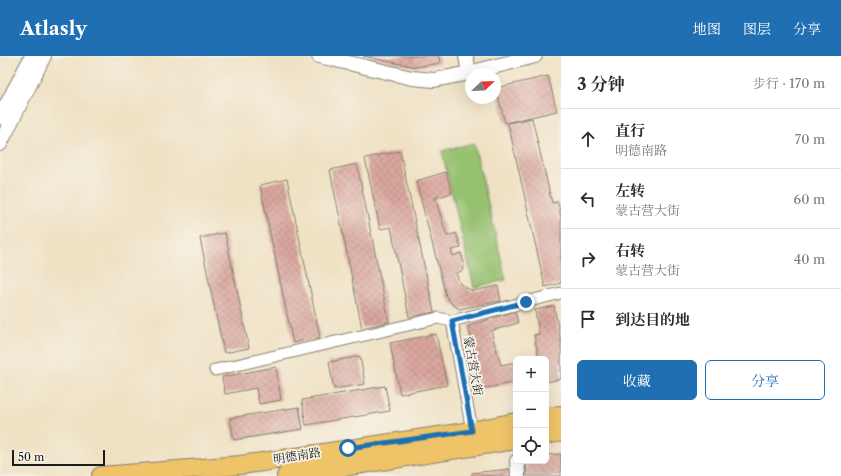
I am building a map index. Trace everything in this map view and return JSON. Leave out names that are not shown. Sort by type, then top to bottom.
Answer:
[{"type":"main road","points":[[549,417],[561,415]]},
{"type":"main road","name":"明德南路","points":[[286,476],[481,435],[513,423]]},
{"type":"main road","points":[[549,434],[561,432]]},
{"type":"main road","name":"明德南路","points":[[101,476],[183,473],[481,435],[513,443]]},
{"type":"street","points":[[0,117],[32,56]]},
{"type":"street","points":[[0,144],[44,56]]},
{"type":"street","points":[[319,56],[412,78],[434,80],[465,74]]},
{"type":"street","points":[[466,56],[467,68]]},
{"type":"street","points":[[487,68],[531,56]]},
{"type":"street","points":[[216,370],[438,318],[452,321],[561,293]]},
{"type":"street","name":"蒙古营大街","points":[[452,321],[481,435]]},
{"type":"street","points":[[517,464],[518,476]]},
{"type":"green space","points":[[474,143],[506,280],[474,287],[442,151]]},
{"type":"building","points":[[363,56],[439,56],[440,63],[416,67]]},
{"type":"building","points":[[548,76],[557,111],[505,123],[500,104],[501,87]]},
{"type":"building","points":[[532,118],[552,203],[558,202],[561,217],[561,283],[545,287],[508,123]]},
{"type":"building","points":[[400,151],[434,312],[409,317],[391,227],[380,229],[365,158]]},
{"type":"building","points":[[357,164],[389,322],[362,328],[330,170]]},
{"type":"building","points":[[446,172],[452,193],[435,198],[447,236],[456,233],[461,248],[451,250],[453,256],[461,253],[464,263],[462,271],[456,273],[460,284],[472,291],[498,286],[501,301],[459,309],[452,304],[446,296],[416,181]]},
{"type":"building","points":[[287,179],[320,337],[293,343],[260,185]]},
{"type":"building","points":[[225,233],[249,348],[224,353],[200,238]]},
{"type":"building","points":[[554,306],[561,342],[561,379],[549,381],[549,356],[538,356],[534,335],[539,334],[535,310]]},
{"type":"building","points":[[515,311],[518,323],[491,331],[501,365],[513,363],[513,383],[487,388],[480,385],[475,372],[479,370],[468,326]]},
{"type":"building","points":[[436,334],[447,385],[400,394],[390,343]]},
{"type":"building","points":[[360,356],[365,384],[334,389],[329,362]]},
{"type":"building","points":[[276,367],[281,400],[259,404],[256,388],[225,394],[222,377]]},
{"type":"building","points":[[385,386],[390,411],[306,425],[302,400]]},
{"type":"building","points":[[299,407],[303,429],[234,440],[230,418]]},
{"type":"building","points":[[561,454],[561,476],[527,476],[526,464],[549,464],[549,455]]},
{"type":"building","points":[[510,469],[511,476],[472,476],[472,473]]},
{"type":"route","points":[[348,448],[472,431],[452,321],[526,302]]}]
